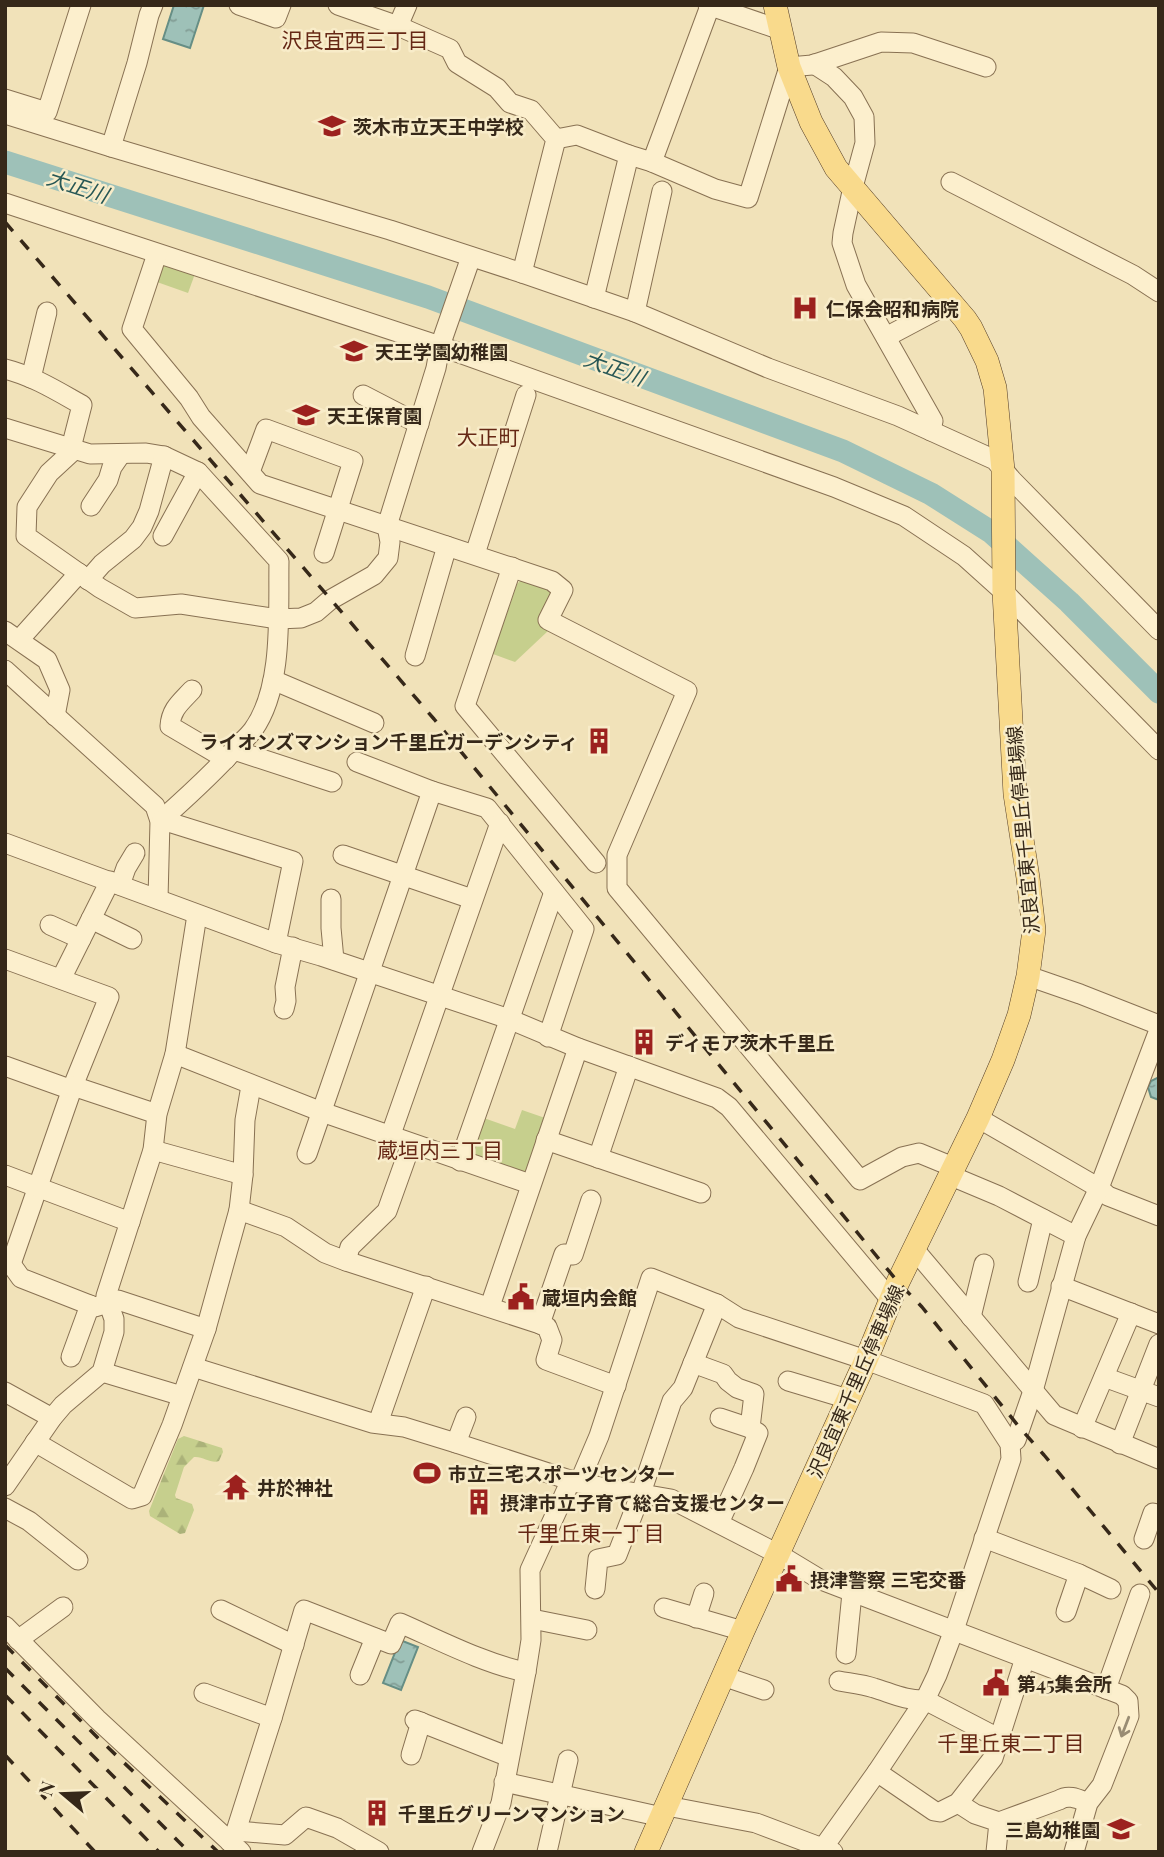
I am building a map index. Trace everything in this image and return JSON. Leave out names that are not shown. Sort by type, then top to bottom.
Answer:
[{"type":"main road","name":"沢良宜東千里丘停車場線","points":[[646,1852],[914,1249],[978,1118],[1019,1015],[1034,930],[1015,794],[1004,592],[1003,476],[995,388],[971,328],[836,168],[811,122],[789,67],[775,5]]},
{"type":"street","points":[[5,99],[47,112],[81,5]]},
{"type":"street","points":[[111,147],[153,5]]},
{"type":"street","points":[[239,5],[276,18],[281,5]]},
{"type":"street","points":[[338,5],[398,26],[450,49],[457,63],[497,88],[510,103],[531,110],[556,139]]},
{"type":"street","points":[[398,26],[407,5]]},
{"type":"street","points":[[652,162],[709,6],[781,30]]},
{"type":"street","points":[[556,139],[577,135],[652,162],[715,189],[748,198],[789,67],[814,64],[881,42],[913,43],[986,68]]},
{"type":"street","points":[[814,64],[834,78],[853,97],[863,117],[865,144],[842,243],[856,285],[933,421],[931,431]]},
{"type":"street","points":[[5,114],[390,230],[522,273],[635,312],[768,368],[898,416],[995,460],[1003,476],[1159,630]]},
{"type":"street","points":[[522,273],[556,139]]},
{"type":"street","points":[[594,298],[629,155]]},
{"type":"street","points":[[951,182],[1133,275],[1159,292]]},
{"type":"street","points":[[635,312],[662,191]]},
{"type":"street","points":[[5,202],[440,346],[834,487],[904,516],[964,556],[1004,592],[1159,750]]},
{"type":"street","points":[[158,254],[132,329],[189,398],[201,417],[260,484],[552,581],[563,590],[548,620],[687,691],[617,855],[617,888],[860,1180],[902,1157],[919,1153],[1076,1236]]},
{"type":"street","points":[[5,369],[51,387],[82,405],[73,449],[50,473],[27,507],[26,536],[135,608],[181,604],[278,619],[300,618],[316,612],[330,600],[374,575],[388,558],[390,542],[387,526],[436,368],[440,346],[471,257]]},
{"type":"street","points":[[886,337],[951,302]]},
{"type":"street","points":[[31,378],[47,312]]},
{"type":"street","points":[[363,395],[419,424]]},
{"type":"street","points":[[475,554],[526,395]]},
{"type":"street","points":[[250,472],[266,429],[353,461],[324,553]]},
{"type":"street","points":[[8,435],[90,454],[146,453],[164,456],[198,472],[279,561],[277,655],[265,705],[254,729],[161,820]]},
{"type":"street","points":[[91,506],[121,454]]},
{"type":"street","points":[[55,716],[60,690],[47,660],[12,635],[133,539],[149,511],[164,456]]},
{"type":"street","points":[[163,536],[198,472]]},
{"type":"street","points":[[415,656],[447,546]]},
{"type":"street","points":[[512,567],[465,706],[596,863]]},
{"type":"street","points":[[5,670],[155,806],[161,820],[158,899]]},
{"type":"street","points":[[272,680],[374,723]]},
{"type":"street","points":[[192,690],[174,709],[170,726],[230,755],[332,782]]},
{"type":"street","points":[[357,762],[432,791],[486,808],[584,929],[548,1037]]},
{"type":"street","points":[[307,1154],[432,791]]},
{"type":"street","points":[[161,820],[293,861],[284,945],[284,1009]]},
{"type":"street","points":[[390,1136],[500,823]]},
{"type":"street","points":[[5,842],[197,915],[509,1019],[548,1037],[717,1098],[729,1107],[891,1300]]},
{"type":"street","points":[[61,979],[91,919],[135,853]]},
{"type":"street","points":[[342,855],[472,899]]},
{"type":"street","points":[[460,1161],[554,892]]},
{"type":"street","points":[[331,900],[334,960]]},
{"type":"street","points":[[71,1357],[98,1304],[106,1296],[153,1150],[157,1114],[175,1054],[197,915]]},
{"type":"street","points":[[91,919],[132,939]]},
{"type":"street","points":[[50,925],[81,939]]},
{"type":"street","points":[[5,959],[109,997],[8,1264],[21,1278],[98,1304],[114,1319],[114,1332],[102,1372],[52,1418],[5,1486]]},
{"type":"street","points":[[1010,1444],[1016,1440],[1033,1391],[1076,1236],[1099,1188],[1159,1027],[1028,976]]},
{"type":"street","points":[[490,1307],[578,1048]]},
{"type":"street","points":[[175,1054],[251,1086],[530,1184]]},
{"type":"street","points":[[5,1066],[157,1114]]},
{"type":"street","points":[[598,1158],[629,1066]]},
{"type":"street","points":[[35,1442],[132,1499],[142,1496],[206,1329],[239,1210],[245,1120],[251,1086]]},
{"type":"street","points":[[978,1118],[1099,1188],[1108,1196],[1159,1216]]},
{"type":"street","points":[[546,1140],[701,1193]]},
{"type":"street","points":[[346,1261],[350,1247],[387,1211],[411,1144]]},
{"type":"street","points":[[153,1150],[243,1175]]},
{"type":"street","points":[[5,1175],[130,1222]]},
{"type":"street","points":[[540,1324],[564,1254],[573,1255],[592,1200]]},
{"type":"street","points":[[239,1210],[286,1227],[325,1253],[346,1261],[547,1327],[552,1340],[546,1360],[616,1386]]},
{"type":"street","points":[[1028,1282],[1043,1219]]},
{"type":"street","points":[[914,1249],[1054,1415],[1159,1459]]},
{"type":"street","points":[[971,1317],[984,1264]]},
{"type":"street","points":[[483,1852],[501,1803],[509,1757],[526,1672],[532,1619],[530,1570],[599,1436],[651,1278],[717,1304],[739,1318],[866,1360],[984,1404],[1010,1444],[1010,1459],[954,1630],[925,1700],[825,1850],[756,1823],[665,1811],[505,1782]]},
{"type":"street","points":[[378,1423],[426,1286]]},
{"type":"street","points":[[1061,1286],[1159,1324]]},
{"type":"street","points":[[98,1304],[118,1300],[206,1329]]},
{"type":"street","points":[[595,1589],[598,1559],[617,1555],[672,1401],[683,1388],[717,1304]]},
{"type":"street","points":[[1082,1428],[1131,1313]]},
{"type":"street","points":[[1119,1444],[1150,1394],[1159,1344]]},
{"type":"street","points":[[693,1363],[723,1374],[737,1388],[754,1394],[750,1428]]},
{"type":"street","points":[[193,1367],[372,1423],[404,1427],[575,1481],[671,1499],[778,1553],[821,1580],[1122,1695],[1128,1701],[1129,1716],[1102,1785],[1088,1803],[1074,1852]]},
{"type":"street","points":[[102,1372],[182,1396]]},
{"type":"street","points":[[1104,1377],[1150,1394]]},
{"type":"street","points":[[788,1381],[848,1399]]},
{"type":"street","points":[[5,1392],[52,1418]]},
{"type":"street","points":[[456,1443],[466,1416]]},
{"type":"street","points":[[719,1523],[758,1433],[720,1419]]},
{"type":"street","points":[[5,1508],[29,1521],[78,1560]]},
{"type":"street","points":[[1144,1539],[1153,1513],[1159,1515]]},
{"type":"street","points":[[984,1538],[1111,1589]]},
{"type":"street","points":[[1066,1612],[1079,1574]]},
{"type":"street","points":[[696,1618],[704,1593]]},
{"type":"street","points":[[846,1654],[852,1593]]},
{"type":"street","points":[[1106,1689],[1139,1594]]},
{"type":"street","points":[[63,1606],[12,1633],[97,1719],[236,1842],[285,1835],[306,1817],[337,1828],[379,1852]]},
{"type":"street","points":[[221,1610],[294,1645]]},
{"type":"street","points":[[236,1842],[304,1610],[391,1644],[400,1623],[482,1658],[526,1672]]},
{"type":"street","points":[[663,1610],[743,1631]]},
{"type":"street","points":[[532,1619],[587,1630]]},
{"type":"street","points":[[360,1675],[375,1638]]},
{"type":"street","points":[[877,1772],[934,1811],[940,1812],[958,1803],[993,1758],[1025,1658]]},
{"type":"street","points":[[723,1676],[764,1690]]},
{"type":"street","points":[[839,1681],[873,1687],[896,1696],[925,1700],[1000,1739]]},
{"type":"street","points":[[204,1693],[272,1718]]},
{"type":"street","points":[[411,1755],[418,1721],[509,1757]]},
{"type":"street","points":[[547,1852],[568,1760]]},
{"type":"street","points":[[958,1803],[975,1814],[999,1822],[1066,1796],[1088,1803]]},
{"type":"street","points":[[996,1852],[999,1822]]},
{"type":"green space","points":[[170,262],[196,271],[188,293],[157,282],[162,266]]},
{"type":"green space","points":[[521,580],[555,591],[538,623],[549,630],[515,662],[493,654],[517,584]]},
{"type":"green space","points":[[522,1110],[548,1119],[527,1178],[472,1159],[469,1152],[481,1117],[515,1129]]},
{"type":"green space","points":[[184,1436],[222,1448],[223,1452],[219,1461],[194,1457],[184,1467],[175,1495],[176,1498],[192,1504],[194,1510],[185,1533],[180,1534],[150,1516],[149,1511],[178,1439]]},
{"type":"water","points":[[174,5],[204,5],[190,48],[163,39]]},
{"type":"water","points":[[1159,1077],[1159,1100],[1151,1097],[1148,1087],[1151,1081]]},
{"type":"water","points":[[400,1640],[418,1647],[401,1690],[383,1683]]},
{"type":"waterway","name":"大正川","points":[[5,162],[428,297],[843,451],[931,494],[991,532],[1069,602],[1159,692]]},
{"type":"railway","points":[[5,222],[434,719],[898,1282],[922,1307],[1159,1593]]},
{"type":"railway","points":[[5,1645],[218,1852]]},
{"type":"railway","points":[[5,1668],[189,1852]]},
{"type":"railway","points":[[5,1695],[159,1852]]},
{"type":"railway","points":[[5,1755],[95,1852]]},
{"type":"place","name":"茨木市立天王中学校","points":[[332,126]]},
{"type":"place","name":"仁保会昭和病院","points":[[805,308]]},
{"type":"place","name":"天王学園幼稚園","points":[[354,351]]},
{"type":"place","name":"天王保育園","points":[[306,415]]},
{"type":"place","name":"ライオンズマンション千里丘ガーデンシティ","points":[[599,741]]},
{"type":"place","name":"ディモア茨木千里丘","points":[[644,1042]]},
{"type":"place","name":"蔵垣内会館","points":[[521,1297]]},
{"type":"place","name":"市立三宅スポーツセンター","points":[[427,1473]]},
{"type":"place","name":"井於神社","points":[[236,1487]]},
{"type":"place","name":"摂津市立子育て総合支援センター","points":[[479,1502]]},
{"type":"place","name":"摂津警察 三宅交番","points":[[789,1579]]},
{"type":"place","name":"第45集会所","points":[[996,1683]]},
{"type":"place","name":"千里丘グリーンマンション","points":[[377,1813]]},
{"type":"place","name":"三島幼稚園","points":[[1121,1829]]},
{"type":"district","name":"沢良宜西三丁目","points":[[355,39]]},
{"type":"district","name":"大正町","points":[[488,436]]},
{"type":"district","name":"蔵垣内三丁目","points":[[440,1149]]},
{"type":"district","name":"千里丘東一丁目","points":[[591,1532]]},
{"type":"district","name":"千里丘東二丁目","points":[[1011,1742]]}]
